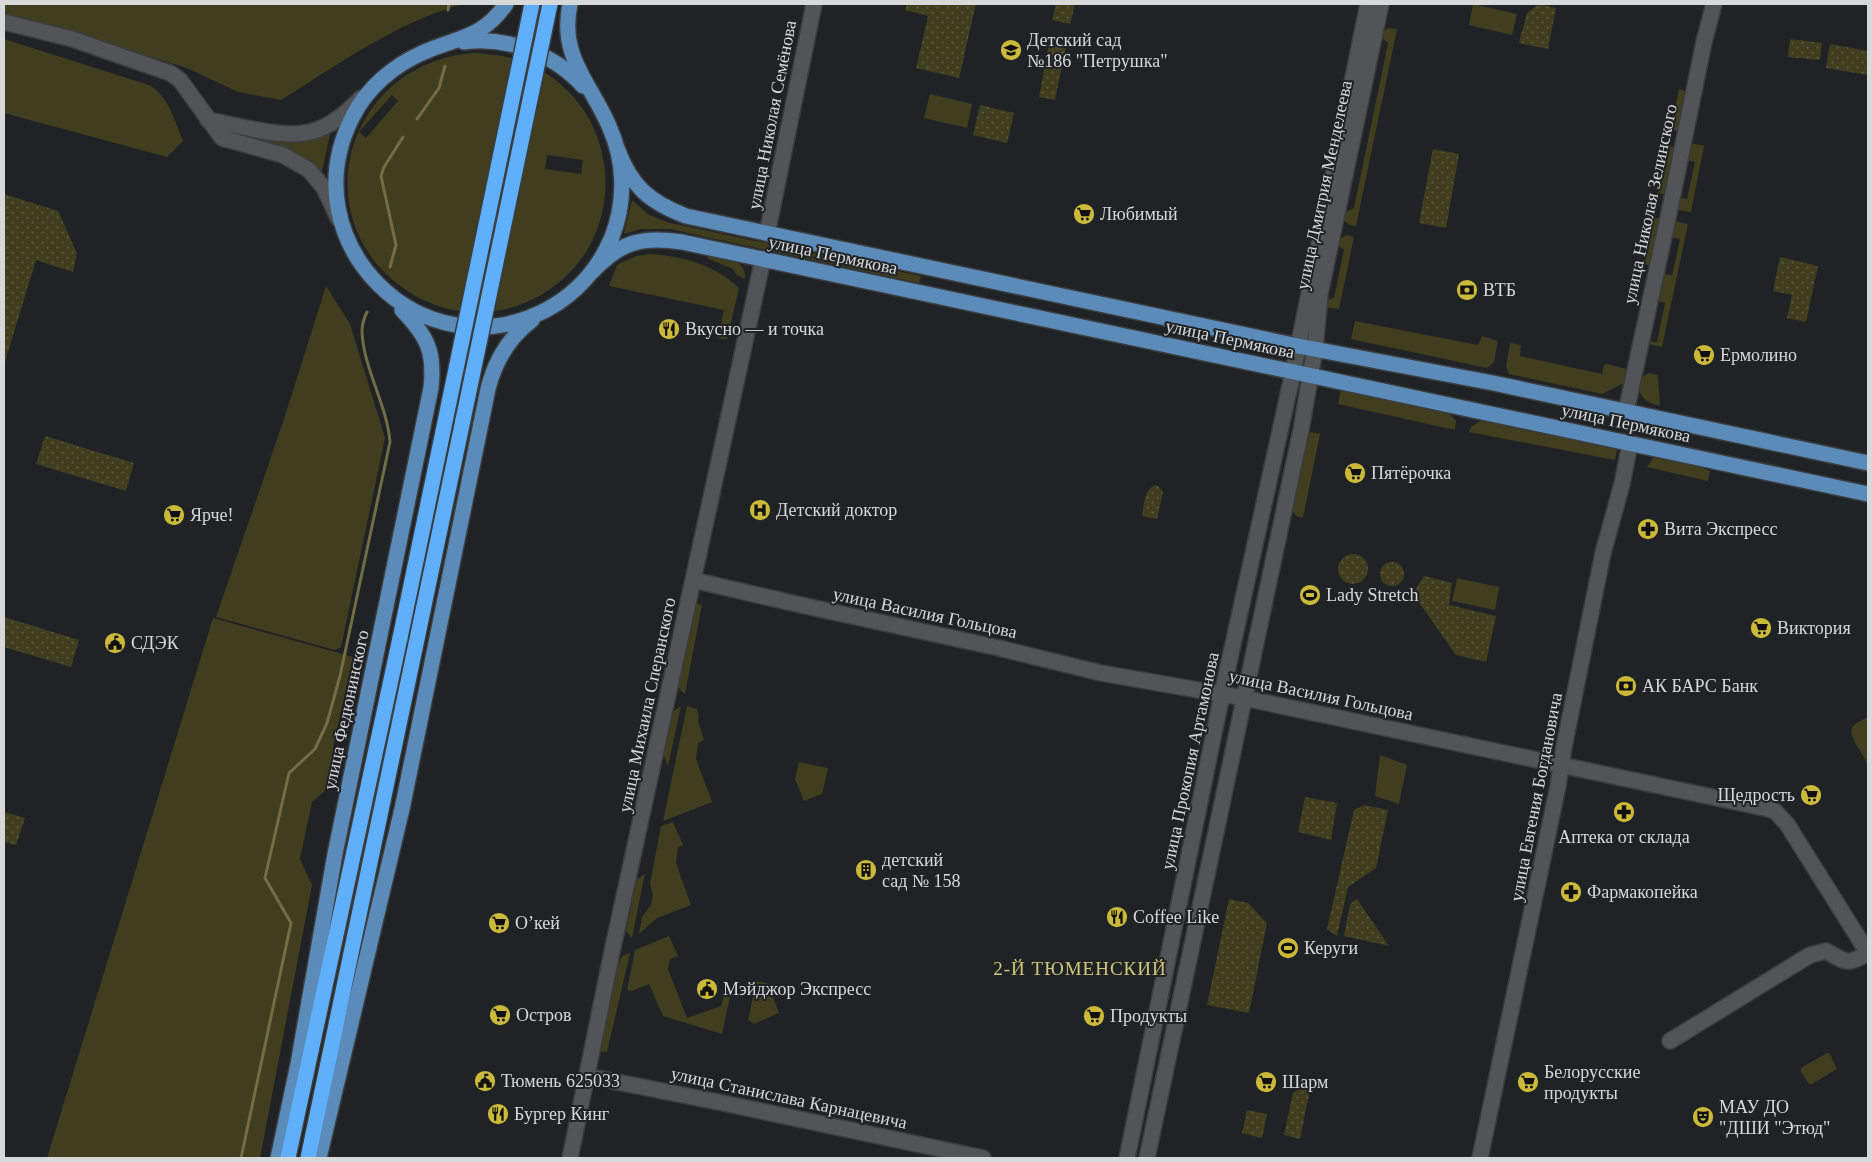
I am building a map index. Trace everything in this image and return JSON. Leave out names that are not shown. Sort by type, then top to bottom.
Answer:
[{"type":"highway","points":[[288,1158],[400,638],[532,4]]},
{"type":"highway","points":[[308,1158],[550,4]]},
{"type":"main road","points":[[506,4],[484,28],[410,58],[396,66],[373,87],[353,115],[343,138],[337,163],[336,197],[344,230],[358,261],[380,287],[393,298],[422,315],[443,322],[485,327],[507,324],[552,307]]},
{"type":"main road","points":[[318,1158],[402,810],[489,384],[498,359],[511,339],[530,322],[573,291],[592,272],[606,250],[619,213],[621,174],[617,148],[609,125],[571,53],[567,29],[570,4]]},
{"type":"main road","points":[[438,46],[484,41],[524,48],[560,66],[581,84],[596,103]]},
{"type":"main road","name":"улица Пермякова","points":[[617,148],[628,173],[643,192],[661,205],[686,216],[1298,346],[1493,384],[1868,463]]},
{"type":"main road","name":"улица Пермякова","points":[[592,272],[610,254],[630,243],[654,239],[682,242],[1868,494]]},
{"type":"main road","name":"улица Федюнинского","points":[[278,1158],[300,1054],[336,845],[390,593],[433,372],[431,352],[422,332],[380,287]]},
{"type":"street","name":"улица Николая Семёнова","points":[[767,234],[814,4]]},
{"type":"street","name":"улица Дмитрия Менделеева","points":[[1293,372],[1368,4]]},
{"type":"street","name":"улица Дмитрия Менделеева","points":[[1310,375],[1320,294],[1381,4]]},
{"type":"street","name":"улица Николая Зелинского","points":[[1626,412],[1704,42],[1714,4]]},
{"type":"street","points":[[4,22],[72,39],[170,72],[180,80],[222,138],[283,155],[309,170],[324,188],[344,230]]},
{"type":"street","points":[[208,120],[285,134],[307,133],[337,119],[373,87]]},
{"type":"street","name":"улица Михаила Сперанского","points":[[570,1158],[613,947],[763,259]]},
{"type":"street","name":"улица Прокопия Артамонова","points":[[1127,1158],[1222,694],[1293,372]]},
{"type":"street","points":[[1147,1158],[1301,430],[1310,375]]},
{"type":"street","name":"улица Евгения Богдановича","points":[[1480,1158],[1558,786],[1604,553],[1630,444]]},
{"type":"street","name":"улица Василия Гольцова","points":[[693,580],[801,606],[999,648],[1101,673],[1244,698],[1759,806],[1776,812],[1787,824],[1866,944]]},
{"type":"street","points":[[1670,1041],[1810,955],[1826,951],[1843,961],[1855,962],[1866,944]]},
{"type":"street","name":"улица Станислава Карнацевича","points":[[587,1076],[983,1158]]},
{"type":"shaded area","points":[[4,4],[463,4],[415,22],[369,45],[281,100],[238,92],[187,68],[4,13]]},
{"type":"shaded area","points":[[907,4],[976,4],[959,78],[916,68],[928,16],[905,10]]},
{"type":"shaded area","points":[[1056,4],[1075,4],[1070,24],[1052,20]]},
{"type":"shaded area","points":[[1473,4],[1517,14],[1512,35],[1469,25]]},
{"type":"shaded area","points":[[1539,4],[1556,8],[1548,49],[1519,43],[1527,13]]},
{"type":"shaded area","points":[[1389,28],[1397,29],[1356,226],[1349,225],[1343,219],[1344,213],[1354,208],[1388,43],[1381,37],[1382,31]]},
{"type":"shaded area","points":[[4,39],[149,85],[166,102],[183,141],[167,157],[4,113]]},
{"type":"shaded area","points":[[1790,39],[1822,43],[1820,60],[1788,57]]},
{"type":"shaded area","points":[[1049,44],[1066,47],[1055,100],[1039,97]]},
{"type":"shaded area","points":[[1830,44],[1868,51],[1868,75],[1826,68]]},
{"type":"shaded area","points":[[473,53],[502,56],[521,61],[539,69],[570,93],[588,117],[599,144],[605,172],[604,201],[597,229],[584,255],[556,285],[538,297],[508,309],[467,312],[427,302],[409,292],[375,262],[355,227],[348,188],[352,150],[360,133],[366,138],[398,101],[392,95],[361,130],[368,115],[394,85],[429,63]],"holes":[[[547,155],[583,160],[581,174],[545,169]]]},
{"type":"shaded area","points":[[1679,89],[1685,91],[1678,131],[1671,130]]},
{"type":"shaded area","points":[[930,94],[972,104],[967,128],[924,118]]},
{"type":"shaded area","points":[[980,105],[1014,113],[1007,143],[973,135]]},
{"type":"shaded area","points":[[331,130],[321,175],[303,158],[282,147],[233,136],[234,132]]},
{"type":"shaded area","points":[[1691,143],[1704,146],[1691,212],[1677,210],[1680,198],[1687,199],[1695,162],[1688,160]]},
{"type":"shaded area","points":[[1668,146],[1678,148],[1668,195],[1658,193]]},
{"type":"shaded area","points":[[1433,149],[1459,154],[1446,228],[1419,223]]},
{"type":"shaded area","points":[[4,194],[58,211],[77,253],[73,272],[36,260],[4,365]]},
{"type":"shaded area","points":[[632,200],[649,215],[670,223],[921,276],[919,283],[670,229],[641,229],[624,234]]},
{"type":"shaded area","points":[[1654,218],[1662,219],[1652,266],[1644,264]]},
{"type":"shaded area","points":[[1674,221],[1688,224],[1662,347],[1648,344],[1649,341],[1657,342],[1665,303],[1658,301],[1663,274],[1672,275],[1680,239],[1671,237]]},
{"type":"shaded area","points":[[1347,235],[1354,237],[1339,309],[1324,307],[1325,301],[1334,298],[1344,250],[1338,245],[1339,239]]},
{"type":"shaded area","points":[[650,254],[698,263],[720,273],[739,288],[727,339],[718,338],[724,310],[609,286],[617,265],[636,256]]},
{"type":"shaded area","points":[[708,255],[727,258],[738,263],[745,272],[745,279],[737,275],[733,269],[707,258]]},
{"type":"shaded area","points":[[1780,257],[1818,266],[1806,322],[1787,318],[1792,295],[1773,291]]},
{"type":"shaded area","points":[[326,286],[350,324],[385,438],[341,647],[335,650],[216,617],[283,422]]},
{"type":"shaded area","points":[[1355,321],[1478,345],[1482,336],[1498,341],[1494,362],[1487,368],[1351,339]]},
{"type":"shaded area","points":[[1510,343],[1521,345],[1520,356],[1602,374],[1604,365],[1607,364],[1626,369],[1628,375],[1624,383],[1602,394],[1509,374],[1506,366]]},
{"type":"shaded area","points":[[1649,373],[1658,375],[1660,406],[1646,400],[1639,390],[1638,379]]},
{"type":"shaded area","points":[[1341,388],[1445,409],[1456,421],[1455,430],[1338,404]]},
{"type":"shaded area","points":[[1483,419],[1613,445],[1617,450],[1615,460],[1469,432],[1471,427]]},
{"type":"shaded area","points":[[1311,432],[1320,434],[1303,518],[1296,516],[1291,509],[1307,436]]},
{"type":"shaded area","points":[[45,436],[134,463],[126,491],[36,464]]},
{"type":"shaded area","points":[[1656,454],[1682,459],[1710,471],[1708,481],[1647,467]]},
{"type":"shaded area","points":[[1155,485],[1163,492],[1157,519],[1142,516],[1147,494],[1151,487]]},
{"type":"shaded area","points":[[1353,554],[1359,555],[1367,563],[1367,575],[1359,583],[1353,584],[1347,583],[1339,575],[1338,569],[1339,563],[1347,555]]},
{"type":"shaded area","points":[[1392,562],[1401,565],[1404,574],[1401,583],[1392,586],[1383,583],[1380,574],[1383,565]]},
{"type":"shaded area","points":[[1424,576],[1452,583],[1449,605],[1496,616],[1486,662],[1456,655],[1413,594]]},
{"type":"shaded area","points":[[1457,578],[1499,587],[1495,610],[1452,601]]},
{"type":"shaded area","points":[[695,603],[702,605],[685,694],[678,686]]},
{"type":"shaded area","points":[[4,617],[79,640],[71,667],[4,647]]},
{"type":"shaded area","points":[[213,618],[353,657],[333,747],[335,769],[332,785],[312,802],[300,859],[312,885],[260,1158],[47,1158]]},
{"type":"shaded area","points":[[681,706],[668,766],[663,753],[671,713]]},
{"type":"shaded area","points":[[687,706],[697,709],[698,721],[704,740],[698,743],[696,759],[712,802],[663,821]]},
{"type":"shaded area","points":[[1868,717],[1868,764],[1854,741],[1851,732],[1855,725]]},
{"type":"shaded area","points":[[1380,755],[1407,765],[1399,804],[1375,796]]},
{"type":"shaded area","points":[[799,762],[828,768],[822,794],[804,801],[795,779]]},
{"type":"shaded area","points":[[1305,797],[1337,803],[1331,840],[1298,832]]},
{"type":"shaded area","points":[[1364,805],[1388,810],[1376,868],[1348,887],[1337,936],[1327,929],[1354,810]]},
{"type":"shaded area","points":[[4,812],[25,818],[16,845],[4,842]]},
{"type":"shaded area","points":[[673,822],[683,845],[678,847],[676,863],[691,905],[657,918],[639,934],[642,917],[651,905],[653,895],[650,884],[661,826]]},
{"type":"shaded area","points":[[645,874],[632,938],[626,931],[636,880]]},
{"type":"shaded area","points":[[1229,899],[1248,903],[1267,923],[1249,1013],[1207,1005]]},
{"type":"shaded area","points":[[1357,899],[1389,946],[1344,936],[1350,904]]},
{"type":"shaded area","points":[[669,936],[678,956],[670,959],[668,969],[687,1018],[721,1006],[724,996],[730,997],[722,1034],[663,1016],[649,984],[632,991],[627,990],[635,950]]},
{"type":"shaded area","points":[[630,953],[607,1052],[600,1051],[619,963],[622,956]]},
{"type":"shaded area","points":[[756,981],[767,983],[779,1013],[754,1024],[748,1020]]},
{"type":"shaded area","points":[[1827,1053],[1830,1054],[1837,1069],[1809,1084],[1801,1072],[1801,1068]]},
{"type":"shaded area","points":[[1312,1080],[1300,1139],[1284,1135],[1293,1093]]},
{"type":"shaded area","points":[[1247,1110],[1267,1114],[1262,1138],[1242,1133]]},
{"type":"waterway","points":[[448,10],[449,4]]},
{"type":"waterway","points":[[417,119],[439,88],[445,66]]},
{"type":"waterway","points":[[390,267],[396,245],[381,176],[384,167],[403,137]]},
{"type":"waterway","points":[[241,1158],[291,923],[265,878],[289,773],[315,749],[327,723],[340,676],[390,442],[388,428],[363,345],[362,326],[367,312]]},
{"type":"place","name":"Детский сад №186 \"Петрушка\"","points":[[1011,50]]},
{"type":"place","name":"Любимый","points":[[1084,214]]},
{"type":"place","name":"ВТБ","points":[[1467,290]]},
{"type":"place","name":"Вкусно — и точка","points":[[669,329]]},
{"type":"place","name":"Ермолино","points":[[1704,355]]},
{"type":"place","name":"Пятёрочка","points":[[1355,473]]},
{"type":"place","name":"Детский доктор","points":[[760,510]]},
{"type":"place","name":"Ярче!","points":[[174,515]]},
{"type":"place","name":"Вита Экспресс","points":[[1648,529]]},
{"type":"place","name":"Lady Stretch","points":[[1310,595]]},
{"type":"place","name":"Виктория","points":[[1761,628]]},
{"type":"place","name":"СДЭК","points":[[115,643]]},
{"type":"place","name":"АК БАРС Банк","points":[[1626,686]]},
{"type":"place","name":"Щедрость","points":[[1811,795]]},
{"type":"place","name":"Аптека от склада","points":[[1624,812]]},
{"type":"place","name":"детский сад № 158","points":[[866,870]]},
{"type":"place","name":"Фармакопейка","points":[[1571,892]]},
{"type":"place","name":"Coffee Like","points":[[1117,917]]},
{"type":"place","name":"О’кей","points":[[499,923]]},
{"type":"place","name":"Керуги","points":[[1288,948]]},
{"type":"place","name":"Мэйджор Экспресс","points":[[707,989]]},
{"type":"place","name":"Остров","points":[[500,1015]]},
{"type":"place","name":"Продукты","points":[[1094,1016]]},
{"type":"place","name":"Тюмень 625033","points":[[485,1081]]},
{"type":"place","name":"Шарм","points":[[1266,1082]]},
{"type":"place","name":"Белорусские продукты","points":[[1528,1082]]},
{"type":"place","name":"Бургер Кинг","points":[[498,1114]]},
{"type":"place","name":"МАУ ДО \"ДШИ \"Этюд\"","points":[[1703,1117]]},
{"type":"district","name":"2-Й ТЮМЕНСКИЙ","points":[[1080,968]]}]
